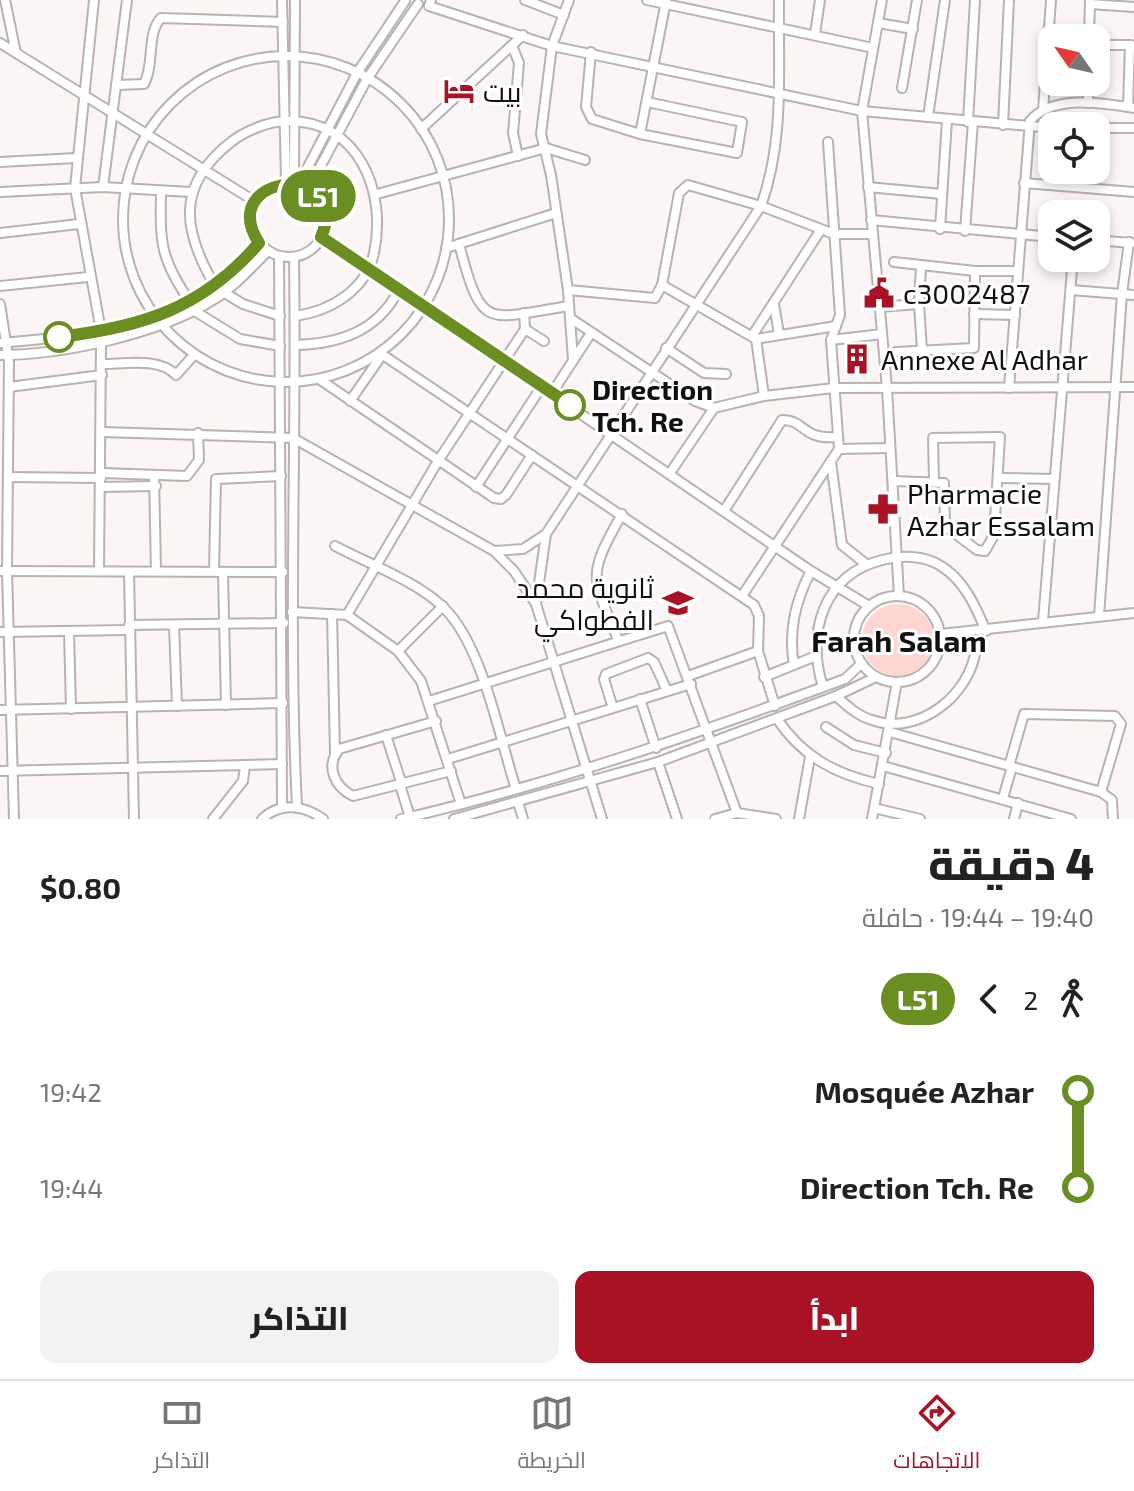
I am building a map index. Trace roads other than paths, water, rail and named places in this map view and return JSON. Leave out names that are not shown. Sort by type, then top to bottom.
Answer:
[{"type":"street","points":[[5,0],[16,53]]},
{"type":"street","points":[[94,0],[75,188],[88,277],[101,331]]},
{"type":"street","points":[[103,187],[127,0]]},
{"type":"street","points":[[282,0],[284,121],[293,183]]},
{"type":"street","points":[[293,183],[295,0]]},
{"type":"street","points":[[293,183],[403,0],[430,3],[552,46],[655,65],[862,111],[1038,128]]},
{"type":"street","points":[[525,0],[564,15]]},
{"type":"street","points":[[569,0],[552,46],[541,134],[546,148],[568,290],[573,360]]},
{"type":"street","points":[[647,0],[873,48]]},
{"type":"street","points":[[536,604],[546,534],[761,206],[776,152],[781,92],[779,0]]},
{"type":"street","points":[[815,34],[820,0]]},
{"type":"street","points":[[882,0],[862,111],[887,388],[899,596]]},
{"type":"street","points":[[902,88],[917,0]]},
{"type":"street","points":[[928,117],[945,0]]},
{"type":"street","points":[[965,231],[975,0]]},
{"type":"street","points":[[1003,125],[1009,0]]},
{"type":"street","points":[[1043,110],[1051,0]]},
{"type":"street","points":[[640,134],[666,2]]},
{"type":"street","points":[[1089,24],[1090,2],[1133,4]]},
{"type":"street","points":[[309,188],[367,79],[418,4]]},
{"type":"street","points":[[116,85],[144,84],[152,60],[154,27],[161,18],[283,22]]},
{"type":"street","points":[[878,23],[913,29]]},
{"type":"street","points":[[421,129],[513,48],[523,35]]},
{"type":"street","points":[[0,43],[256,202]]},
{"type":"street","points":[[1009,388],[1028,128],[1035,115],[1043,110],[1088,103],[1131,108],[1132,45],[1110,45]]},
{"type":"street","points":[[513,48],[519,63],[513,133],[518,156]]},
{"type":"street","points":[[350,401],[381,354],[424,308],[446,248],[443,179],[421,129],[399,103],[367,79],[322,56],[285,50],[249,55],[195,84],[158,120],[138,152],[127,190],[127,246],[153,321],[194,355],[229,374],[281,384],[319,379],[381,354]]},
{"type":"street","points":[[591,52],[587,114],[640,134],[734,153],[739,149],[742,122],[647,102]]},
{"type":"street","points":[[1088,96],[1088,103]]},
{"type":"street","points":[[940,229],[947,120]]},
{"type":"street","points":[[215,286],[198,257],[193,239],[191,192],[202,169],[243,133],[284,121],[337,135],[367,170],[377,194],[376,244],[370,273],[320,313],[295,316]]},
{"type":"street","points":[[1110,128],[1134,128]]},
{"type":"street","points":[[742,596],[839,449],[831,340],[840,315],[828,142]]},
{"type":"street","points":[[377,194],[443,179],[546,148],[585,160]]},
{"type":"street","points":[[0,162],[76,158]]},
{"type":"street","points":[[293,183],[309,188],[324,207],[326,220],[321,237],[309,251],[294,257],[268,251],[259,243],[252,226],[256,202],[268,188],[293,183]]},
{"type":"street","points":[[1024,183],[1134,192]]},
{"type":"street","points":[[568,290],[655,298],[662,285],[682,188],[688,185],[761,206],[820,231],[871,234]]},
{"type":"street","points":[[0,192],[103,187],[191,192]]},
{"type":"street","points":[[868,187],[942,194]]},
{"type":"street","points":[[161,191],[160,234],[168,270],[192,306],[240,339],[280,346]]},
{"type":"street","points":[[446,248],[556,213]]},
{"type":"street","points":[[871,220],[1038,236]]},
{"type":"street","points":[[0,233],[79,224]]},
{"type":"street","points":[[764,396],[754,337],[820,231]]},
{"type":"street","points":[[321,237],[811,571],[869,606]]},
{"type":"street","points":[[1099,616],[1122,294],[1132,243],[1110,241]]},
{"type":"street","points":[[192,306],[259,243]]},
{"type":"street","points":[[459,244],[475,299],[482,307],[506,318],[569,306]]},
{"type":"street","points":[[4,355],[101,342],[223,292],[268,251]]},
{"type":"street","points":[[279,256],[282,807]]},
{"type":"street","points":[[294,257],[296,383],[292,704],[297,807]]},
{"type":"street","points":[[894,262],[975,271],[1018,271]]},
{"type":"street","points":[[921,267],[919,304],[922,350]]},
{"type":"street","points":[[896,352],[974,348],[975,271]]},
{"type":"street","points":[[1043,621],[1072,272]]},
{"type":"street","points":[[0,286],[88,277]]},
{"type":"street","points":[[662,285],[754,337],[836,326]]},
{"type":"street","points":[[1071,290],[1134,295]]},
{"type":"street","points":[[295,345],[330,344],[347,339],[391,305],[398,291]]},
{"type":"street","points":[[223,292],[243,304],[280,316]]},
{"type":"street","points":[[0,304],[9,387],[4,411],[4,463],[8,477],[4,571],[11,632],[14,819]]},
{"type":"street","points":[[774,304],[779,334]]},
{"type":"street","points":[[879,307],[919,304]]},
{"type":"street","points":[[347,615],[438,461],[525,329],[524,313]]},
{"type":"street","points":[[974,314],[1015,315]]},
{"type":"street","points":[[570,318],[695,401],[714,408],[764,396],[834,388],[1134,387]]},
{"type":"street","points":[[2,343],[153,321]]},
{"type":"street","points":[[525,329],[544,341]]},
{"type":"street","points":[[552,393],[591,333]]},
{"type":"street","points":[[831,340],[882,334]]},
{"type":"street","points":[[99,571],[101,342]]},
{"type":"street","points":[[666,348],[704,373],[726,374]]},
{"type":"street","points":[[381,354],[622,514],[758,610],[758,651],[775,706]]},
{"type":"street","points":[[102,364],[152,364],[171,369],[176,375],[194,355]]},
{"type":"street","points":[[9,387],[102,375]]},
{"type":"street","points":[[319,379],[476,487],[501,499],[532,455]]},
{"type":"street","points":[[476,487],[542,386]]},
{"type":"street","points":[[670,473],[714,408]]},
{"type":"street","points":[[724,511],[782,420],[792,421],[818,438],[837,437]]},
{"type":"street","points":[[102,432],[281,435],[293,438],[494,551],[514,571],[536,604],[551,663],[602,819]]},
{"type":"street","points":[[8,477],[101,479],[191,475],[199,460],[198,433]]},
{"type":"street","points":[[893,481],[934,480],[945,484],[945,526],[983,552],[994,535],[1000,478],[1000,437],[933,438],[934,480]]},
{"type":"street","points":[[839,449],[889,448]]},
{"type":"street","points":[[831,461],[842,545],[866,564]]},
{"type":"street","points":[[154,475],[156,571]]},
{"type":"street","points":[[226,705],[216,479],[281,476]]},
{"type":"street","points":[[1000,478],[1053,479]]},
{"type":"street","points":[[101,479],[156,486]]},
{"type":"street","points":[[618,640],[598,590],[595,568],[622,514]]},
{"type":"street","points":[[494,551],[523,549],[546,534]]},
{"type":"street","points":[[335,546],[443,606],[466,641],[516,789]]},
{"type":"street","points":[[823,687],[816,656],[819,621],[836,585],[866,564],[898,557],[931,561],[954,576],[978,611],[986,631]]},
{"type":"street","points":[[4,571],[292,572]]},
{"type":"street","points":[[794,665],[791,627],[802,588],[811,571]]},
{"type":"street","points":[[129,572],[134,819]]},
{"type":"street","points":[[899,596],[922,603],[931,612],[940,637],[939,650],[928,670],[919,677],[897,682],[876,677],[862,663],[854,638],[859,621],[869,606],[899,596]]},
{"type":"street","points":[[398,651],[443,606]]},
{"type":"street","points":[[292,612],[347,615],[398,651],[421,681],[461,804]]},
{"type":"street","points":[[940,637],[1043,621],[1134,613]]},
{"type":"street","points":[[332,614],[334,778],[337,785],[348,794],[359,796],[451,771]]},
{"type":"street","points":[[0,632],[292,623]]},
{"type":"street","points":[[174,625],[177,706]]},
{"type":"street","points":[[429,701],[668,626],[737,813]]},
{"type":"street","points":[[69,631],[71,709]]},
{"type":"street","points":[[890,728],[936,711],[966,680],[975,655],[974,643],[940,637]]},
{"type":"street","points":[[448,759],[612,705],[667,691],[758,651]]},
{"type":"street","points":[[764,677],[816,656]]},
{"type":"street","points":[[612,705],[604,679],[606,674],[648,658],[654,662],[667,691]]},
{"type":"street","points":[[386,735],[401,785],[406,818],[586,769],[708,731],[845,679],[862,663]]},
{"type":"street","points":[[454,819],[589,784],[658,762],[836,696],[876,677]]},
{"type":"street","points":[[872,819],[897,682]]},
{"type":"street","points":[[836,696],[863,716],[890,728],[1010,767],[1101,792],[1112,800],[1113,819]]},
{"type":"street","points":[[640,699],[656,748]]},
{"type":"street","points":[[0,710],[292,704]]},
{"type":"street","points":[[1003,798],[1024,714],[1115,716],[1121,724],[1101,792]]},
{"type":"street","points":[[777,719],[799,749],[810,757],[845,774],[879,784]]},
{"type":"street","points":[[335,753],[436,721]]},
{"type":"street","points":[[826,727],[854,745],[886,753]]},
{"type":"street","points":[[799,819],[810,757]]},
{"type":"street","points":[[658,762],[677,819]]},
{"type":"street","points":[[0,771],[282,764]]},
{"type":"street","points":[[213,819],[240,785],[245,766]]},
{"type":"street","points":[[883,766],[1071,819]]},
{"type":"street","points":[[518,802],[523,819]]},
{"type":"street","points":[[1014,819],[1018,803]]},
{"type":"street","points":[[262,819],[282,807],[297,807],[323,819]]},
{"type":"street","points":[[874,808],[920,819]]},
{"type":"street","points":[[715,819],[737,813],[776,819]]},
{"type":"place","name":"بيت","points":[[459,91]]},
{"type":"place","name":"c3002487","points":[[879,293]]},
{"type":"place","name":"Annexe Al Adhar","points":[[857,359]]},
{"type":"place","name":"Direction Tch. Re","points":[[570,405]]},
{"type":"place","name":"Pharmacie Azhar Essalam","points":[[883,509]]},
{"type":"place","name":"ثانوية محمد الفطواكي","points":[[678,603]]},
{"type":"district","name":"Farah Salam","points":[[899,640]]}]
